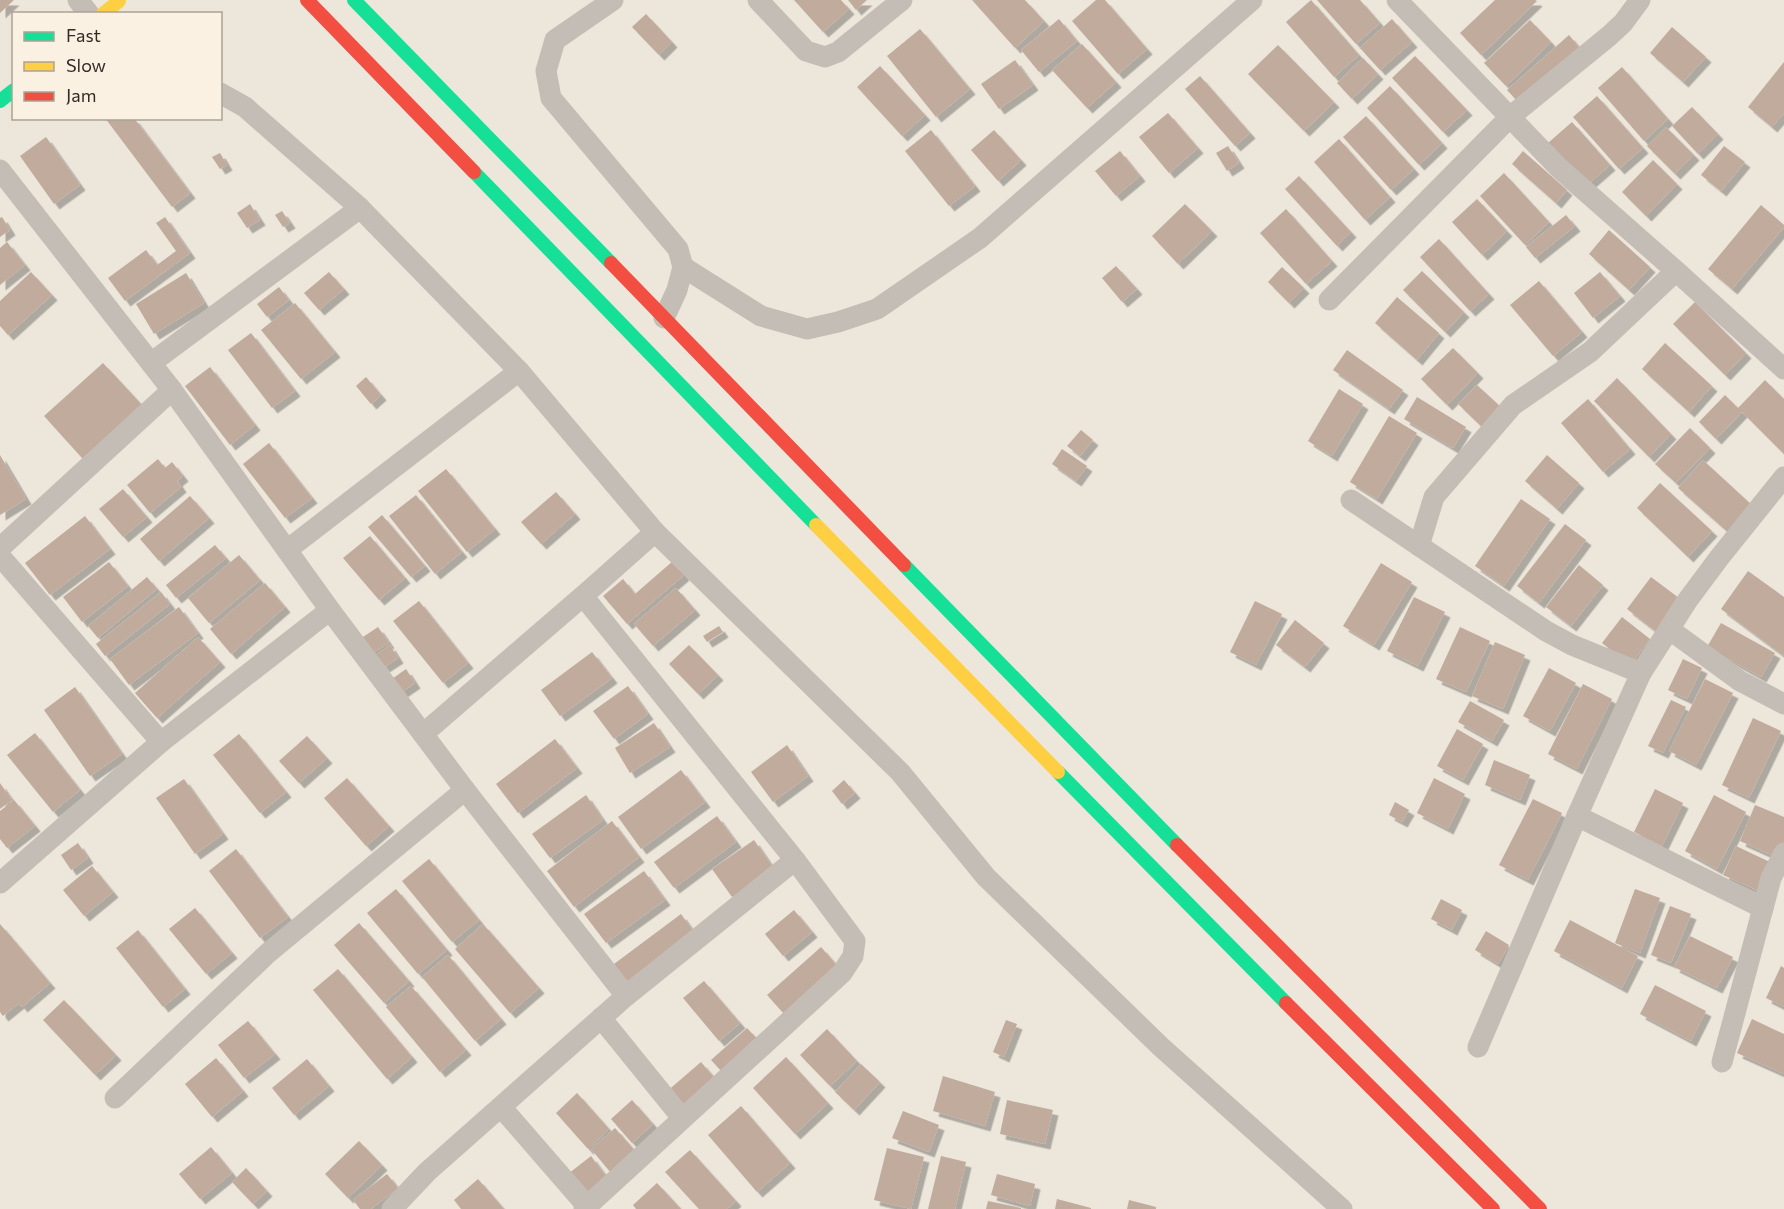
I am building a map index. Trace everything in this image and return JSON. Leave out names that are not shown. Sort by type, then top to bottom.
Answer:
[{"type":"main road","points":[[307,0],[1194,912],[1493,1209]]},
{"type":"main road","points":[[354,0],[1208,877],[1540,1209]]},
{"type":"main road","points":[[105,12],[119,1]]},
{"type":"main road","points":[[0,102],[12,92]]},
{"type":"street","points":[[78,0],[87,12]]},
{"type":"street","points":[[613,0],[555,40],[546,71],[551,98],[678,249],[683,267],[677,290],[664,318]]},
{"type":"street","points":[[758,0],[806,51],[825,57],[838,52],[902,0]]},
{"type":"street","points":[[683,267],[761,316],[807,329],[877,309],[980,238],[1252,0]]},
{"type":"street","points":[[1397,0],[1559,168],[1784,369]]},
{"type":"street","points":[[1329,300],[1510,117],[1609,36],[1623,23],[1640,0]]},
{"type":"street","points":[[222,94],[245,107],[360,208],[519,371],[655,532],[900,772],[986,877],[1160,1046],[1342,1209]]},
{"type":"street","points":[[0,170],[172,390],[330,610],[465,790],[626,996]]},
{"type":"street","points":[[151,363],[360,208]]},
{"type":"street","points":[[1419,546],[1434,497],[1513,405],[1590,352],[1676,271]]},
{"type":"street","points":[[287,550],[519,371]]},
{"type":"street","points":[[0,548],[172,390]]},
{"type":"street","points":[[1478,1047],[1641,673],[1719,558],[1784,477]]},
{"type":"street","points":[[1351,500],[1546,631],[1572,645],[1641,673]]},
{"type":"street","points":[[423,734],[655,532]]},
{"type":"street","points":[[0,556],[161,742]]},
{"type":"street","points":[[501,1107],[585,1208],[842,973],[853,956],[855,941],[795,860],[583,596]]},
{"type":"street","points":[[0,883],[161,742],[330,610]]},
{"type":"street","points":[[1670,629],[1740,681],[1784,704]]},
{"type":"street","points":[[115,1098],[268,953],[465,790]]},
{"type":"street","points":[[1577,816],[1763,908]]},
{"type":"street","points":[[1722,1062],[1771,878],[1784,853]]},
{"type":"street","points":[[392,1209],[427,1172],[626,996],[795,860]]},
{"type":"street","points":[[601,1018],[682,1118]]},
{"type":"building","points":[[0,0],[14,0],[0,13]]},
{"type":"building","points":[[794,0],[841,0],[849,9],[823,32]]},
{"type":"building","points":[[848,0],[867,0],[856,10]]},
{"type":"building","points":[[972,0],[1025,0],[1044,21],[1015,48]]},
{"type":"building","points":[[1096,0],[1105,0],[1147,49],[1118,74],[1072,21]]},
{"type":"building","points":[[1311,0],[1359,55],[1334,77],[1286,22]]},
{"type":"building","points":[[1317,0],[1360,0],[1380,23],[1356,44]]},
{"type":"building","points":[[1495,0],[1537,1],[1481,55],[1460,33]]},
{"type":"building","points":[[646,14],[672,42],[659,55],[632,27]]},
{"type":"building","points":[[1059,19],[1077,41],[1039,72],[1021,50]]},
{"type":"building","points":[[1392,19],[1412,42],[1380,70],[1360,48]]},
{"type":"building","points":[[1530,20],[1551,42],[1506,86],[1484,63]]},
{"type":"building","points":[[1672,27],[1706,57],[1683,82],[1650,53]]},
{"type":"building","points":[[920,29],[970,89],[936,117],[887,56]]},
{"type":"building","points":[[1569,35],[1580,48],[1518,102],[1507,90]]},
{"type":"building","points":[[1082,44],[1116,82],[1087,108],[1052,70]]},
{"type":"building","points":[[1278,45],[1334,102],[1304,131],[1248,74]]},
{"type":"building","points":[[1415,56],[1467,110],[1443,132],[1392,78]]},
{"type":"building","points":[[1363,58],[1378,74],[1352,99],[1337,83]]},
{"type":"building","points":[[1015,60],[1033,85],[999,109],[981,84]]},
{"type":"building","points":[[1784,62],[1784,113],[1772,127],[1748,107]]},
{"type":"building","points":[[880,66],[925,115],[902,136],[857,87]]},
{"type":"building","points":[[1622,67],[1668,119],[1644,141],[1598,88]]},
{"type":"building","points":[[1200,76],[1250,133],[1235,146],[1185,89]]},
{"type":"building","points":[[1390,86],[1442,143],[1419,165],[1367,108]]},
{"type":"building","points":[[1597,96],[1643,148],[1619,169],[1573,117]]},
{"type":"building","points":[[1692,107],[1718,134],[1698,154],[1672,126]]},
{"type":"building","points":[[1168,113],[1198,148],[1169,173],[1139,137]]},
{"type":"building","points":[[1366,116],[1414,169],[1391,190],[1343,137]]},
{"type":"building","points":[[107,120],[135,120],[190,193],[172,207]]},
{"type":"building","points":[[1572,122],[1610,165],[1586,186],[1548,143]]},
{"type":"building","points":[[1666,127],[1694,155],[1675,174],[1647,146]]},
{"type":"building","points":[[931,130],[975,186],[949,206],[905,151]]},
{"type":"building","points":[[994,130],[1021,160],[998,181],[971,150]]},
{"type":"building","points":[[46,137],[80,185],[54,204],[20,156]]},
{"type":"building","points":[[1339,139],[1390,197],[1365,220],[1314,162]]},
{"type":"building","points":[[1228,146],[1239,163],[1227,171],[1216,153]]},
{"type":"building","points":[[1724,146],[1745,162],[1721,191],[1701,175]]},
{"type":"building","points":[[1120,151],[1140,176],[1116,196],[1095,171]]},
{"type":"building","points":[[1523,151],[1567,190],[1556,203],[1512,164]]},
{"type":"building","points":[[220,153],[227,165],[220,169],[212,157]]},
{"type":"building","points":[[1653,160],[1677,184],[1646,216],[1622,192]]},
{"type":"building","points":[[1504,173],[1549,222],[1525,245],[1480,196]]},
{"type":"building","points":[[1299,176],[1351,232],[1337,246],[1285,189]]},
{"type":"building","points":[[1477,199],[1507,231],[1482,255],[1452,222]]},
{"type":"building","points":[[250,204],[260,220],[247,228],[237,213]]},
{"type":"building","points":[[1185,204],[1212,231],[1178,264],[1152,236]]},
{"type":"building","points":[[1761,205],[1784,227],[1732,289],[1708,269]]},
{"type":"building","points":[[1286,209],[1332,261],[1306,284],[1260,233]]},
{"type":"building","points":[[282,211],[290,223],[283,227],[275,215]]},
{"type":"building","points":[[1566,215],[1575,226],[1535,258],[1526,247]]},
{"type":"building","points":[[2,217],[10,230],[0,237],[0,218]]},
{"type":"building","points":[[165,217],[190,253],[125,301],[108,278],[146,250],[157,265],[176,251],[156,223]]},
{"type":"building","points":[[1609,230],[1650,267],[1629,290],[1589,254]]},
{"type":"building","points":[[1439,239],[1489,294],[1470,311],[1420,257]]},
{"type":"building","points":[[7,242],[25,265],[0,285],[0,248]]},
{"type":"building","points":[[1116,266],[1137,289],[1122,302],[1102,278]]},
{"type":"building","points":[[1282,267],[1304,288],[1289,303],[1268,282]]},
{"type":"building","points":[[1422,271],[1464,312],[1445,332],[1403,290]]},
{"type":"building","points":[[31,272],[52,295],[8,335],[0,326],[0,301]]},
{"type":"building","points":[[329,272],[344,289],[319,310],[304,293]]},
{"type":"building","points":[[1600,272],[1620,296],[1593,318],[1574,293]]},
{"type":"building","points":[[186,273],[204,303],[154,334],[136,304]]},
{"type":"building","points":[[1539,281],[1582,332],[1553,356],[1510,305]]},
{"type":"building","points":[[279,287],[289,300],[267,317],[257,304]]},
{"type":"building","points":[[1397,297],[1439,333],[1417,360],[1375,323]]},
{"type":"building","points":[[1695,302],[1746,353],[1725,375],[1673,324]]},
{"type":"building","points":[[295,303],[335,352],[301,379],[261,330]]},
{"type":"building","points":[[251,333],[295,391],[272,408],[228,350]]},
{"type":"building","points":[[1665,343],[1712,386],[1689,412],[1642,369]]},
{"type":"building","points":[[1453,348],[1478,373],[1447,405],[1421,379]]},
{"type":"building","points":[[1347,350],[1403,390],[1389,409],[1333,370]]},
{"type":"building","points":[[103,363],[142,405],[83,459],[44,416]]},
{"type":"building","points":[[210,367],[255,425],[230,445],[185,386]]},
{"type":"building","points":[[366,377],[381,395],[371,404],[356,386]]},
{"type":"building","points":[[1617,378],[1671,434],[1649,457],[1594,401]]},
{"type":"building","points":[[1765,380],[1784,399],[1784,454],[1742,412],[1716,439],[1699,422],[1725,395],[1738,408]]},
{"type":"building","points":[[1477,385],[1502,408],[1483,428],[1458,404]]},
{"type":"building","points":[[1339,389],[1363,404],[1332,456],[1308,441]]},
{"type":"building","points":[[1417,397],[1466,427],[1453,448],[1404,419]]},
{"type":"building","points":[[1588,399],[1630,449],[1603,472],[1561,423]]},
{"type":"building","points":[[1389,416],[1417,433],[1377,499],[1350,482]]},
{"type":"building","points":[[1690,428],[1710,448],[1676,483],[1655,464]]},
{"type":"building","points":[[1081,430],[1093,440],[1080,456],[1067,446]]},
{"type":"building","points":[[269,443],[312,498],[285,518],[243,464]]},
{"type":"building","points":[[1062,449],[1087,466],[1076,481],[1052,464]]},
{"type":"building","points":[[0,455],[26,499],[0,515]]},
{"type":"building","points":[[1547,455],[1579,483],[1557,509],[1525,481]]},
{"type":"building","points":[[158,459],[165,468],[172,462],[183,476],[177,481],[181,487],[150,513],[127,485]]},
{"type":"building","points":[[1703,460],[1753,506],[1729,533],[1678,488]]},
{"type":"building","points":[[446,469],[495,529],[467,552],[418,491]]},
{"type":"building","points":[[1660,483],[1712,531],[1688,557],[1637,508]]},
{"type":"building","points":[[123,489],[147,517],[123,537],[99,509]]},
{"type":"building","points":[[556,492],[575,514],[541,544],[521,522]]},
{"type":"building","points":[[416,495],[462,552],[435,574],[389,516]]},
{"type":"building","points":[[190,496],[209,518],[159,561],[140,539]]},
{"type":"building","points":[[1521,499],[1550,519],[1504,586],[1475,566]]},
{"type":"building","points":[[382,515],[425,566],[411,577],[368,527]]},
{"type":"building","points":[[85,516],[110,549],[50,595],[25,563]]},
{"type":"building","points":[[1565,524],[1586,540],[1539,603],[1517,586]]},
{"type":"building","points":[[370,536],[405,578],[379,600],[343,558]]},
{"type":"building","points":[[215,545],[226,558],[176,598],[166,585]]},
{"type":"building","points":[[239,555],[260,580],[209,623],[188,598]]},
{"type":"building","points":[[673,561],[684,575],[627,624],[603,596],[623,579],[635,594]]},
{"type":"building","points":[[109,562],[128,586],[82,622],[63,597]]},
{"type":"building","points":[[1381,563],[1412,582],[1374,645],[1343,626]]},
{"type":"building","points":[[1579,565],[1603,585],[1571,626],[1546,607]]},
{"type":"building","points":[[1748,571],[1784,597],[1784,656],[1721,609]]},
{"type":"building","points":[[147,577],[157,589],[98,638],[88,626]]},
{"type":"building","points":[[1651,577],[1683,601],[1658,633],[1627,609]]},
{"type":"building","points":[[265,583],[285,607],[231,654],[210,629]]},
{"type":"building","points":[[676,588],[695,610],[653,646],[634,624]]},
{"type":"building","points":[[161,592],[170,604],[105,656],[96,644]]},
{"type":"building","points":[[1414,597],[1445,612],[1418,666],[1387,651]]},
{"type":"building","points":[[419,601],[468,663],[443,683],[393,621]]},
{"type":"building","points":[[1255,601],[1282,614],[1256,665],[1230,652]]},
{"type":"building","points":[[179,607],[198,633],[129,685],[110,659]]},
{"type":"building","points":[[1622,617],[1650,639],[1630,665],[1602,643]]},
{"type":"building","points":[[1295,620],[1324,643],[1305,667],[1276,645]]},
{"type":"building","points":[[1721,623],[1775,653],[1761,677],[1707,647]]},
{"type":"building","points":[[719,626],[723,632],[707,642],[703,636]]},
{"type":"building","points":[[378,627],[389,643],[371,654],[360,639]]},
{"type":"building","points":[[1460,627],[1490,641],[1466,692],[1436,679]]},
{"type":"building","points":[[198,637],[220,662],[157,718],[135,693]]},
{"type":"building","points":[[1495,642],[1525,655],[1503,709],[1472,696]]},
{"type":"building","points":[[390,645],[398,658],[384,667],[376,655]]},
{"type":"building","points":[[689,645],[718,675],[698,694],[669,664]]},
{"type":"building","points":[[592,652],[612,678],[560,716],[541,690]]},
{"type":"building","points":[[1683,659],[1702,668],[1687,699],[1668,690]]},
{"type":"building","points":[[1549,668],[1576,683],[1550,731],[1523,716]]},
{"type":"building","points":[[406,669],[415,683],[402,692],[392,679]]},
{"type":"building","points":[[1705,679],[1733,693],[1696,765],[1669,751]]},
{"type":"building","points":[[1583,684],[1612,699],[1577,769],[1548,754]]},
{"type":"building","points":[[628,686],[648,714],[614,739],[593,711]]},
{"type":"building","points":[[75,687],[122,754],[90,776],[44,710]]},
{"type":"building","points":[[1671,700],[1686,707],[1663,753],[1648,746]]},
{"type":"building","points":[[1470,701],[1504,720],[1492,741],[1458,722]]},
{"type":"building","points":[[1753,718],[1781,731],[1749,798],[1722,785]]},
{"type":"building","points":[[654,723],[670,747],[630,773],[615,748]]},
{"type":"building","points":[[1457,729],[1483,744],[1463,780],[1437,766]]},
{"type":"building","points":[[35,733],[80,790],[53,812],[7,755]]},
{"type":"building","points":[[239,734],[286,792],[260,813],[213,755]]},
{"type":"building","points":[[307,736],[327,758],[299,783],[279,761]]},
{"type":"building","points":[[555,739],[577,768],[518,813],[496,784]]},
{"type":"building","points":[[787,745],[808,776],[773,802],[751,772]]},
{"type":"building","points":[[1494,760],[1530,775],[1520,800],[1485,785]]},
{"type":"building","points":[[681,770],[705,802],[641,849],[618,817]]},
{"type":"building","points":[[347,778],[389,826],[366,846],[324,798]]},
{"type":"building","points":[[1434,778],[1465,794],[1448,829],[1417,813]]},
{"type":"building","points":[[184,779],[223,834],[195,854],[156,798]]},
{"type":"building","points":[[844,780],[855,793],[842,804],[832,791]]},
{"type":"building","points":[[0,783],[12,800],[0,809]]},
{"type":"building","points":[[1655,789],[1683,803],[1662,846],[1634,832]]},
{"type":"building","points":[[586,795],[603,820],[550,858],[532,834]]},
{"type":"building","points":[[1714,795],[1746,812],[1717,869],[1685,851]]},
{"type":"building","points":[[1533,799],[1562,813],[1528,880],[1499,865]]},
{"type":"building","points":[[14,800],[35,826],[7,848],[0,839],[0,811]]},
{"type":"building","points":[[1395,802],[1409,810],[1402,822],[1389,815]]},
{"type":"building","points":[[1755,805],[1784,817],[1784,843],[1778,858],[1740,841]]},
{"type":"building","points":[[717,816],[736,842],[674,888],[654,862]]},
{"type":"building","points":[[612,821],[639,857],[574,907],[547,871]]},
{"type":"building","points":[[754,840],[773,868],[732,897],[712,869]]},
{"type":"building","points":[[78,843],[88,858],[71,870],[61,855]]},
{"type":"building","points":[[1736,846],[1772,863],[1759,891],[1723,875]]},
{"type":"building","points":[[236,849],[288,917],[260,938],[209,871]]},
{"type":"building","points":[[429,859],[479,920],[452,942],[402,881]]},
{"type":"building","points":[[92,866],[113,892],[84,916],[63,890]]},
{"type":"building","points":[[644,871],[665,900],[606,943],[584,914]]},
{"type":"building","points":[[396,889],[447,950],[418,974],[367,913]]},
{"type":"building","points":[[1635,889],[1660,898],[1640,953],[1615,943]]},
{"type":"building","points":[[1441,899],[1462,910],[1452,930],[1431,919]]},
{"type":"building","points":[[1670,906],[1691,914],[1671,963],[1651,955]]},
{"type":"building","points":[[195,908],[232,953],[206,974],[169,929]]},
{"type":"building","points":[[794,910],[812,932],[783,956],[765,934]]},
{"type":"building","points":[[681,914],[693,931],[627,981],[614,964]]},
{"type":"building","points":[[1570,920],[1638,956],[1622,988],[1554,951]]},
{"type":"building","points":[[359,923],[409,981],[384,1003],[334,945]]},
{"type":"building","points":[[0,924],[50,983],[22,1007],[19,1003],[3,1016],[0,1012]]},
{"type":"building","points":[[483,924],[539,988],[510,1013],[455,949]]},
{"type":"building","points":[[138,930],[185,989],[163,1007],[116,948]]},
{"type":"building","points":[[1486,931],[1509,945],[1498,964],[1475,950]]},
{"type":"building","points":[[1690,936],[1733,957],[1717,988],[1674,967]]},
{"type":"building","points":[[821,947],[840,969],[786,1016],[767,995]]},
{"type":"building","points":[[448,955],[501,1019],[475,1041],[422,977]]},
{"type":"building","points":[[1781,966],[1784,968],[1784,1007],[1766,998]]},
{"type":"building","points":[[338,969],[412,1057],[387,1079],[313,990]]},
{"type":"building","points":[[704,981],[740,1023],[719,1041],[683,998]]},
{"type":"building","points":[[1655,985],[1706,1011],[1691,1041],[1640,1014]]},
{"type":"building","points":[[411,986],[466,1050],[440,1072],[386,1007]]},
{"type":"building","points":[[64,1000],[116,1055],[95,1075],[43,1020]]},
{"type":"building","points":[[1752,1019],[1784,1034],[1784,1074],[1737,1053]]},
{"type":"building","points":[[1006,1020],[1017,1024],[1004,1057],[993,1052]]},
{"type":"building","points":[[248,1021],[275,1054],[244,1078],[218,1045]]},
{"type":"building","points":[[747,1028],[760,1042],[724,1074],[711,1060]]},
{"type":"building","points":[[827,1029],[857,1061],[830,1086],[800,1055]]},
{"type":"building","points":[[786,1057],[828,1103],[795,1134],[753,1088]]},
{"type":"building","points":[[216,1058],[243,1091],[212,1117],[185,1084]]},
{"type":"building","points":[[307,1059],[329,1086],[294,1115],[272,1088]]},
{"type":"building","points":[[701,1062],[718,1082],[682,1113],[665,1093]]},
{"type":"building","points":[[861,1064],[880,1082],[854,1110],[835,1092]]},
{"type":"building","points":[[943,1076],[995,1092],[985,1126],[933,1111]]},
{"type":"building","points":[[577,1093],[609,1129],[588,1149],[556,1113]]},
{"type":"building","points":[[632,1100],[653,1124],[632,1143],[611,1119]]},
{"type":"building","points":[[1007,1100],[1053,1110],[1045,1144],[1000,1134]]},
{"type":"building","points":[[741,1106],[790,1163],[757,1192],[708,1135]]},
{"type":"building","points":[[903,1111],[939,1125],[929,1152],[892,1138]]},
{"type":"building","points":[[615,1128],[636,1152],[611,1173],[591,1149]]},
{"type":"building","points":[[359,1141],[382,1165],[348,1198],[325,1174]]},
{"type":"building","points":[[211,1147],[232,1173],[200,1199],[179,1174]]},
{"type":"building","points":[[887,1148],[924,1157],[911,1209],[874,1200]]},
{"type":"building","points":[[690,1150],[736,1201],[727,1209],[699,1209],[665,1172]]},
{"type":"building","points":[[591,1156],[608,1179],[585,1197],[568,1174]]},
{"type":"building","points":[[941,1156],[966,1162],[955,1209],[928,1209]]},
{"type":"building","points":[[246,1168],[267,1191],[253,1204],[232,1182]]},
{"type":"building","points":[[387,1174],[398,1188],[371,1209],[360,1209],[353,1200]]},
{"type":"building","points":[[997,1174],[1035,1184],[1030,1206],[991,1195]]},
{"type":"building","points":[[478,1179],[504,1209],[461,1209],[454,1200]]},
{"type":"building","points":[[657,1183],[681,1209],[636,1209],[633,1205]]},
{"type":"building","points":[[1057,1199],[1091,1208],[1091,1209],[1055,1209]]},
{"type":"building","points":[[1129,1200],[1156,1207],[1156,1209],[1127,1209]]},
{"type":"building","points":[[988,1201],[1021,1208],[1021,1209],[986,1209]]},
{"type":"traffic: fast","points":[[354,0],[611,263]]},
{"type":"traffic: fast","points":[[0,101],[12,92]]},
{"type":"traffic: fast","points":[[474,172],[816,525]]},
{"type":"traffic: fast","points":[[904,565],[1177,845]]},
{"type":"traffic: fast","points":[[1058,772],[1286,1003]]},
{"type":"traffic: slow","points":[[105,12],[119,1]]},
{"type":"traffic: slow","points":[[816,525],[1058,772]]},
{"type":"traffic: jam","points":[[307,0],[474,172]]},
{"type":"traffic: jam","points":[[611,263],[904,565]]},
{"type":"traffic: jam","points":[[1177,845],[1540,1209]]},
{"type":"traffic: jam","points":[[1286,1003],[1493,1209]]}]
